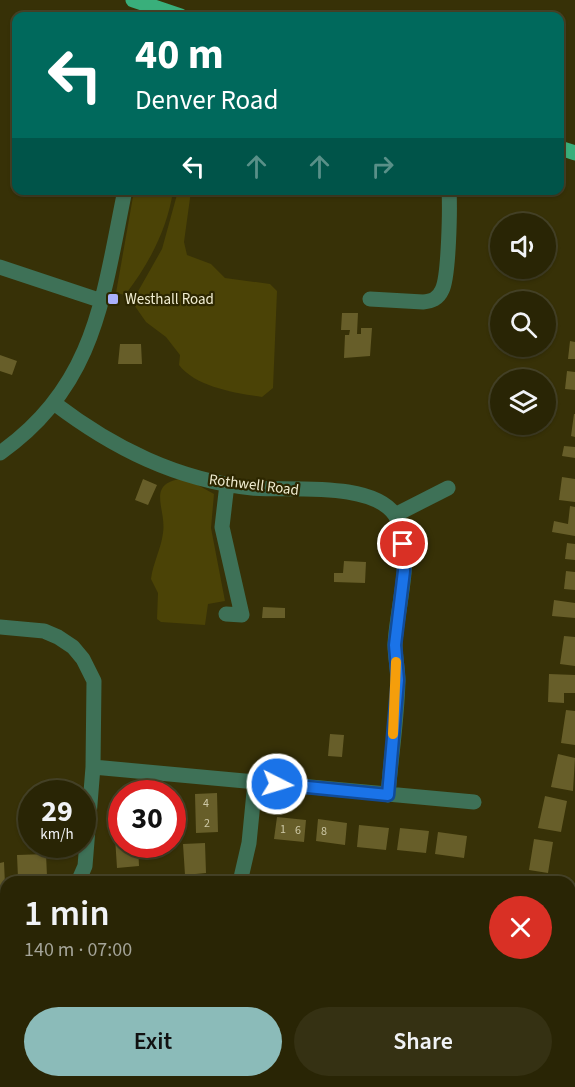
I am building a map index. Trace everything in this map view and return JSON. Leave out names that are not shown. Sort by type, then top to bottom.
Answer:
[{"type":"main road","points":[[133,0],[167,12]]},
{"type":"street","points":[[0,453],[22,436],[54,403],[82,358],[102,301],[124,195]]},
{"type":"street","points":[[370,299],[423,302],[431,301],[440,294],[444,285],[446,266],[449,195]]},
{"type":"street","points":[[0,267],[102,301]]},
{"type":"street","name":"Rothwell Road","points":[[54,403],[91,430],[130,453],[172,469],[227,484],[359,493],[377,499],[395,515]]},
{"type":"street","points":[[226,614],[242,615],[222,526],[227,484]]},
{"type":"street","points":[[388,795],[398,680],[395,645],[404,571],[401,529],[395,515],[448,488]]},
{"type":"street","points":[[0,627],[51,634],[73,647],[84,659],[91,673],[95,690],[93,767],[85,866],[81,876]]},
{"type":"street","points":[[93,767],[474,802]]},
{"type":"street","points":[[241,876],[249,843],[255,782]]},
{"type":"shaded area","points":[[133,195],[172,195],[162,233],[142,271],[125,295],[116,293]]},
{"type":"shaded area","points":[[177,195],[190,195],[184,242],[187,255],[211,264],[225,278],[270,284],[277,291],[273,388],[262,397],[217,388],[186,373],[179,365],[180,355],[166,337],[146,322],[132,302],[162,249]]},
{"type":"shaded area","points":[[185,478],[214,494],[211,528],[225,601],[208,604],[205,625],[161,622],[157,619],[158,593],[151,579],[163,533],[161,491],[172,481]]},
{"type":"building","points":[[342,313],[358,313],[357,334],[361,334],[361,328],[372,328],[370,356],[344,358],[345,335],[349,335],[350,330],[341,330]]},
{"type":"building","points":[[570,341],[575,342],[575,359],[568,359]]},
{"type":"building","points":[[120,344],[141,344],[142,364],[118,364]]},
{"type":"building","points":[[0,355],[17,361],[12,375],[0,371]]},
{"type":"building","points":[[567,371],[575,372],[575,390],[565,389]]},
{"type":"building","points":[[575,414],[575,437],[571,436]]},
{"type":"building","points":[[564,446],[575,447],[575,458],[562,456]]},
{"type":"building","points":[[562,477],[575,479],[575,502],[559,500]]},
{"type":"building","points":[[143,479],[157,485],[148,505],[135,500]]},
{"type":"building","points":[[570,506],[575,507],[575,536],[552,532],[554,521],[568,524]]},
{"type":"building","points":[[567,543],[575,544],[575,560],[565,559]]},
{"type":"building","points":[[344,561],[366,562],[365,583],[334,582],[334,573],[343,573]]},
{"type":"building","points":[[566,571],[575,572],[575,590],[564,589]]},
{"type":"building","points":[[554,600],[575,603],[575,618],[552,616]]},
{"type":"building","points":[[263,607],[285,608],[285,618],[262,618]]},
{"type":"building","points":[[564,636],[575,637],[575,666],[560,664]]},
{"type":"building","points":[[549,674],[575,675],[575,693],[564,693],[564,703],[548,702]]},
{"type":"building","points":[[566,710],[575,711],[575,745],[561,743]]},
{"type":"building","points":[[330,734],[344,735],[342,757],[328,756]]},
{"type":"building","points":[[558,754],[575,758],[573,791],[551,787]]},
{"type":"building","points":[[217,793],[218,832],[196,833],[195,794]]},
{"type":"building","points":[[545,796],[567,801],[561,832],[538,828]]},
{"type":"building","points":[[277,817],[306,820],[304,842],[274,839]]},
{"type":"building","points":[[318,819],[347,823],[345,845],[316,841]]},
{"type":"building","points":[[359,825],[389,828],[386,850],[357,847]]},
{"type":"building","points":[[400,828],[429,831],[426,853],[397,850]]},
{"type":"building","points":[[438,832],[467,836],[464,858],[435,854]]},
{"type":"building","points":[[534,839],[553,842],[548,873],[529,870]]},
{"type":"building","points":[[205,843],[206,873],[185,875],[186,844]]},
{"type":"building","points":[[17,855],[18,858],[46,858],[47,876],[18,876]]},
{"type":"building","points":[[116,858],[139,858],[139,866],[117,868]]},
{"type":"building","points":[[4,862],[5,876],[0,876],[0,863]]},
{"type":"slow traffic","points":[[393,734],[398,680],[396,662]]},
{"type":"place","name":"Westhall Road","points":[[113,299]]},
{"type":"route","points":[[277,784],[388,795],[398,680],[395,645],[404,571],[403,544]]}]
